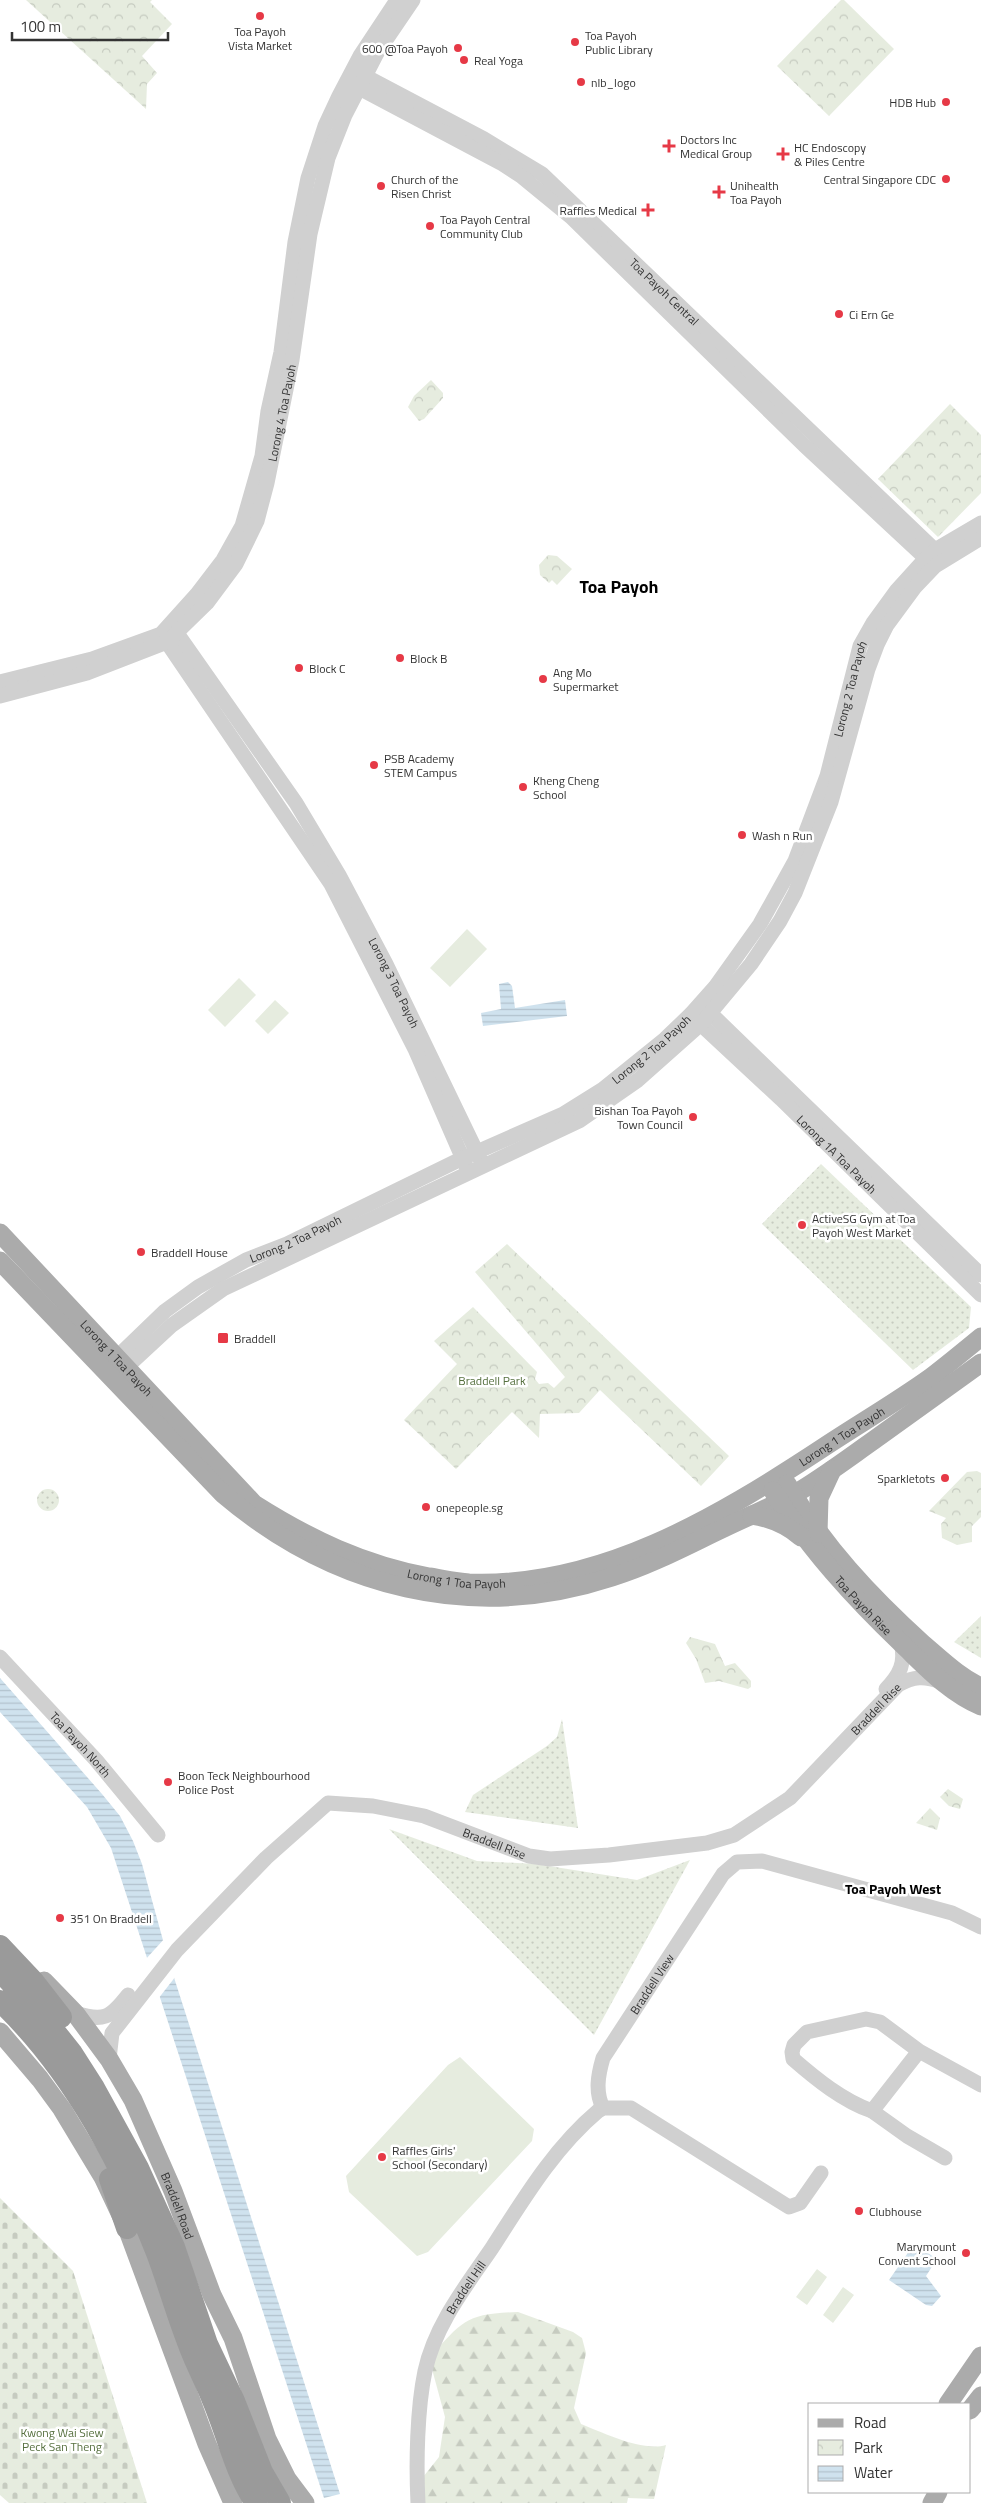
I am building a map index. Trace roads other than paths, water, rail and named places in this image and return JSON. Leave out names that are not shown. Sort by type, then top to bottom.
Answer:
[{"type":"highway","points":[[0,1946],[33,1981],[65,2021],[115,2100],[136,2140],[162,2201],[174,2247]]},
{"type":"highway","name":"Braddell Road","points":[[0,1971],[43,2017],[71,2052],[94,2088],[138,2168],[174,2247],[207,2344],[234,2401],[237,2436]]},
{"type":"highway","points":[[4,2005],[51,2065],[76,2109],[108,2175],[127,2228]]},
{"type":"highway","points":[[4,2005],[55,2062],[80,2099],[122,2176],[154,2246],[191,2351],[237,2436],[262,2472],[280,2503]]},
{"type":"highway","points":[[237,2436],[256,2503]]},
{"type":"main road","name":"Lorong 1 Toa Payoh","points":[[0,1233],[223,1494],[248,1516],[278,1536],[322,1560],[377,1573],[469,1583],[526,1579],[562,1574],[612,1561],[657,1544],[775,1479],[929,1378],[981,1337]]},
{"type":"main road","name":"Lorong 1 Toa Payoh","points":[[0,1261],[115,1368]]},
{"type":"main road","name":"Lorong 1 Toa Payoh","points":[[377,1573],[411,1589],[463,1597],[515,1596],[574,1587],[612,1577],[649,1563],[787,1498],[832,1470],[981,1363]]},
{"type":"main road","points":[[752,1515],[766,1517],[815,1539],[819,1498],[832,1470]]},
{"type":"main road","name":"Toa Payoh Rise","points":[[775,1479],[853,1596],[942,1682],[981,1706]]},
{"type":"main road","name":"Toa Payoh Rise","points":[[815,1539],[893,1617],[948,1666],[981,1687]]},
{"type":"main road","name":"Braddell Road","points":[[0,1940],[75,2013],[109,2059],[133,2100],[173,2191],[212,2295],[233,2338],[267,2439],[287,2479],[305,2503]]},
{"type":"main road","points":[[0,2032],[40,2078],[82,2139],[103,2177],[127,2228],[204,2436],[233,2503]]},
{"type":"main road","points":[[949,2403],[981,2356]]},
{"type":"main road","points":[[971,2409],[981,2396]]},
{"type":"street","name":"Lorong 4 Toa Payoh","points":[[0,696],[87,673],[169,633],[207,603],[227,578],[257,521],[292,360],[314,213],[332,148],[356,79],[397,0]]},
{"type":"street","name":"Lorong 4 Toa Payoh","points":[[356,79],[413,0]]},
{"type":"street","name":"Toa Payoh Central","points":[[356,79],[500,148],[542,174],[935,558]]},
{"type":"street","name":"Lorong 2 Toa Payoh","points":[[115,1368],[165,1311],[198,1287],[246,1260],[481,1160],[589,1098],[665,1039],[701,1014],[752,964],[796,893],[836,788],[868,669],[877,645],[897,611],[935,558],[981,523]]},
{"type":"street","name":"Lorong 2 Toa Payoh","points":[[935,558],[981,538]]},
{"type":"street","name":"Lorong 4 Toa Payoh","points":[[0,682],[92,658],[169,633]]},
{"type":"street","name":"Lorong 3 Toa Payoh","points":[[169,633],[242,728],[296,803],[339,875],[378,949],[481,1160]]},
{"type":"street","name":"Lorong 3 Toa Payoh","points":[[169,633],[282,811],[331,884],[415,1049],[466,1165]]},
{"type":"street","points":[[282,811],[296,803]]},
{"type":"street","name":"Lorong 1A Toa Payoh","points":[[701,1014],[981,1275]]},
{"type":"street","name":"Lorong 1A Toa Payoh","points":[[781,1090],[981,1295]]},
{"type":"street","name":"Braddell Rise","points":[[774,1806],[894,1681],[904,1661],[901,1643]]},
{"type":"street","name":"Toa Payoh North","points":[[0,1657],[96,1760],[158,1835]]},
{"type":"street","name":"Braddell Rise","points":[[109,2059],[112,2033],[147,1980],[174,1947],[267,1844],[318,1799],[329,1793],[374,1798],[421,1808],[463,1820],[530,1846],[544,1848],[607,1847],[705,1835],[737,1826],[790,1798],[898,1685],[911,1678],[920,1677],[942,1682]]},
{"type":"street","name":"Braddell View","points":[[603,2108],[598,2096],[598,2078],[603,2058],[722,1874],[737,1862],[762,1860],[952,1912],[981,1926]]},
{"type":"street","name":"Braddell Rise","points":[[75,2013],[100,2019],[109,2016],[147,1980]]},
{"type":"street","points":[[945,2158],[907,2136],[872,2111],[856,2105],[793,2059],[792,2052],[799,2039],[807,2032],[866,2019],[880,2022],[918,2051],[981,2085]]},
{"type":"street","points":[[872,2111],[918,2051]]},
{"type":"street","points":[[603,2108],[631,2108],[789,2206],[800,2203],[821,2173]]},
{"type":"street","name":"Braddell Hill","points":[[418,2503],[417,2482],[421,2405],[425,2372],[438,2335],[452,2309],[546,2166],[578,2130],[603,2108]]},
{"type":"water","points":[[508,982],[512,986],[515,1008],[565,1000],[567,1016],[483,1026],[481,1013],[501,1009],[499,984]]},
{"type":"water","points":[[0,1678],[120,1816],[133,1841],[142,1864],[169,1962],[340,2494],[324,2498],[111,1848],[87,1807],[0,1712]]},
{"type":"water","points":[[914,2244],[937,2259],[926,2276],[941,2296],[932,2306],[926,2305],[889,2280]]},
{"type":"place","name":"Toa Payoh Vista Market","points":[[260,16]]},
{"type":"place","name":"Toa Payoh Public Library","points":[[575,42]]},
{"type":"place","name":"600 @Toa Payoh","points":[[458,48]]},
{"type":"place","name":"Real Yoga","points":[[464,60]]},
{"type":"place","name":"nlb_logo","points":[[581,82]]},
{"type":"place","name":"HDB Hub","points":[[946,102]]},
{"type":"place","name":"Doctors Inc Medical Group","points":[[669,146]]},
{"type":"place","name":"HC Endoscopy & Piles Centre","points":[[783,154]]},
{"type":"place","name":"Central Singapore CDC","points":[[946,179]]},
{"type":"place","name":"Church of the Risen Christ","points":[[381,186]]},
{"type":"place","name":"Unihealth Toa Payoh","points":[[719,192]]},
{"type":"place","name":"Raffles Medical","points":[[648,210]]},
{"type":"place","name":"Toa Payoh Central Community Club","points":[[430,226]]},
{"type":"place","name":"Ci Ern Ge","points":[[839,314]]},
{"type":"place","name":"Block B","points":[[400,658]]},
{"type":"place","name":"Block C","points":[[299,668]]},
{"type":"place","name":"Ang Mo Supermarket","points":[[543,679]]},
{"type":"place","name":"PSB Academy STEM Campus","points":[[374,765]]},
{"type":"place","name":"Kheng Cheng School","points":[[523,787]]},
{"type":"place","name":"Wash n Run","points":[[742,835]]},
{"type":"place","name":"Bishan Toa Payoh Town Council","points":[[693,1117]]},
{"type":"place","name":"ActiveSG Gym at Toa Payoh West Market","points":[[802,1225]]},
{"type":"place","name":"Braddell House","points":[[141,1252]]},
{"type":"place","name":"Braddell","points":[[223,1338]]},
{"type":"place","name":"Sparkletots","points":[[945,1478]]},
{"type":"place","name":"onepeople.sg","points":[[426,1507]]},
{"type":"place","name":"Boon Teck Neighbourhood Police Post","points":[[168,1782]]},
{"type":"place","name":"351 On Braddell","points":[[60,1918]]},
{"type":"place","name":"Raffles Girls' School (Secondary)","points":[[382,2157]]},
{"type":"place","name":"Clubhouse","points":[[859,2211]]},
{"type":"place","name":"Marymount Convent School","points":[[966,2253]]},
{"type":"district","name":"Toa Payoh","points":[[619,586]]},
{"type":"district","name":"Toa Payoh West","points":[[893,1888]]},
{"type":"park label","name":"Braddell Park","points":[[492,1380]]},
{"type":"park label","name":"Kwong Wai Siew Peck San Theng","points":[[62,2439]]}]
